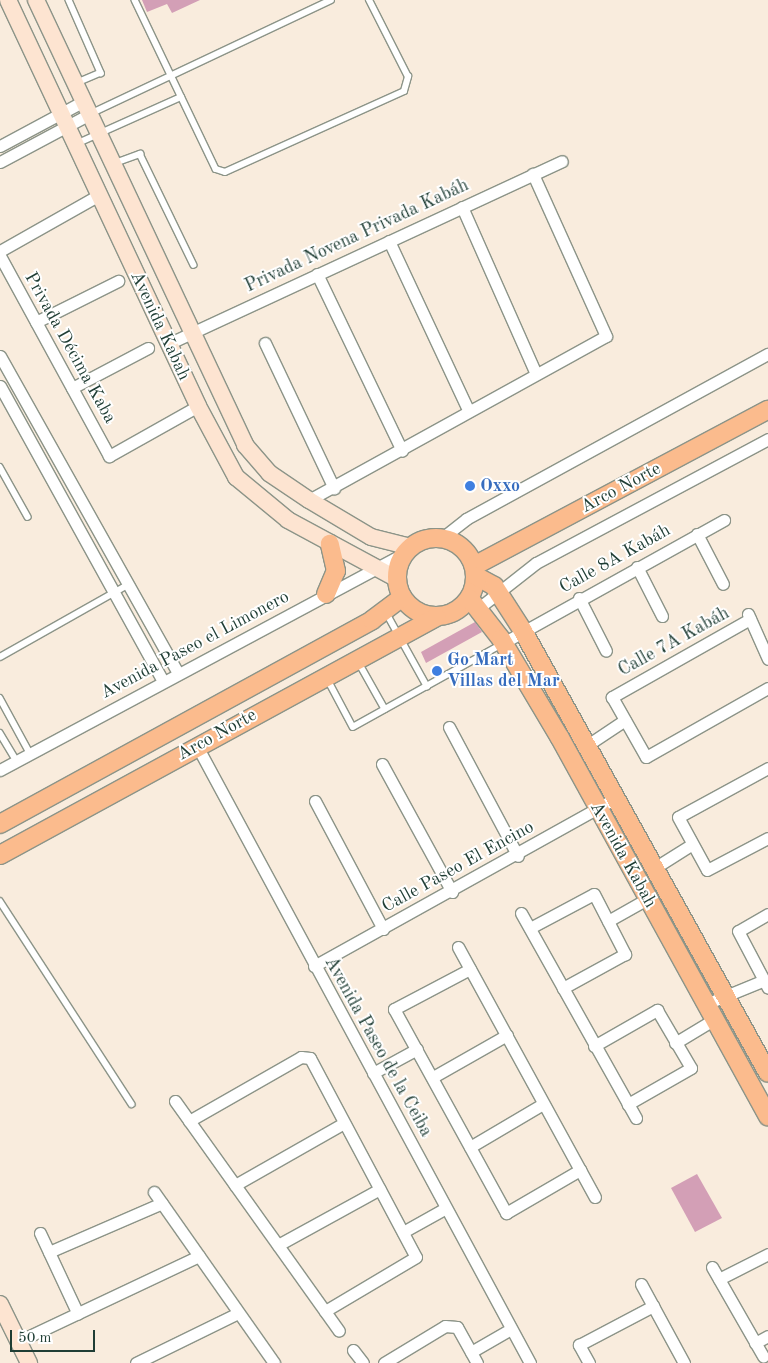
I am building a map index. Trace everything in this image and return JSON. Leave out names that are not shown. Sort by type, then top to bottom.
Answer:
[{"type":"main road","name":"Avenida Kabah","points":[[8,0],[168,344],[224,457],[244,485],[288,520],[397,579]]},
{"type":"main road","name":"Avenida Kabah","points":[[36,0],[245,445],[270,473],[309,500],[371,537],[409,549]]},
{"type":"main road","name":"Arco Norte","points":[[475,571],[768,410]]},
{"type":"main road","points":[[442,538],[462,547],[475,571],[475,603],[436,617],[413,609],[402,598],[397,579],[409,549],[442,538]]},
{"type":"main road","points":[[326,594],[336,571],[330,544]]},
{"type":"main road","name":"Avenida Kabah","points":[[475,571],[498,592],[523,631],[589,744],[768,1072]]},
{"type":"main road","name":"Arco Norte","points":[[0,824],[386,612],[402,598]]},
{"type":"main road","name":"Avenida Kabah","points":[[475,603],[504,643],[768,1117]]},
{"type":"main road","name":"Arco Norte","points":[[0,855],[436,617]]},
{"type":"main road","points":[[0,1304],[29,1363]]},
{"type":"street","points":[[0,146],[64,120],[87,108]]},
{"type":"street","points":[[0,162],[64,120]]},
{"type":"street","name":"Privada Novena Privada Kabáh","points":[[168,344],[562,161]]},
{"type":"street","points":[[309,500],[402,451],[534,372],[606,336],[533,174]]},
{"type":"street","points":[[0,251],[99,195]]},
{"type":"street","points":[[462,207],[534,372]]},
{"type":"street","points":[[389,241],[468,410]]},
{"type":"street","name":"Privada Décima Kaba","points":[[0,256],[109,456],[198,406]]},
{"type":"street","points":[[317,274],[402,451]]},
{"type":"street","points":[[36,322],[118,281]]},
{"type":"street","points":[[265,343],[334,488]]},
{"type":"street","points":[[72,388],[148,348]]},
{"type":"street","points":[[442,538],[466,519],[768,354]]},
{"type":"street","points":[[0,356],[178,673]]},
{"type":"street","points":[[0,386],[163,681]]},
{"type":"street","points":[[475,603],[498,592],[536,563],[768,439]]},
{"type":"street","points":[[37,450],[49,444]]},
{"type":"street","name":"Calle 8A Kabáh","points":[[504,643],[579,598],[724,520]]},
{"type":"street","points":[[697,534],[723,584]]},
{"type":"street","name":"Avenida Paseo el Limonero","points":[[0,770],[409,549]]},
{"type":"street","points":[[637,567],[662,616]]},
{"type":"street","points":[[579,598],[606,651]]},
{"type":"street","name":"Calle 7A Kabáh","points":[[768,659],[749,616],[612,697],[646,757],[768,688]]},
{"type":"street","points":[[589,744],[625,720]]},
{"type":"street","points":[[449,727],[518,856]]},
{"type":"street","name":"Avenida Paseo de la Ceiba","points":[[197,746],[314,966],[530,1363]]},
{"type":"street","points":[[382,764],[452,892]]},
{"type":"street","points":[[768,768],[678,817],[691,845],[706,870],[768,838]]},
{"type":"street","name":"Calle Paseo El Encino","points":[[314,966],[518,856],[596,808],[618,797]]},
{"type":"street","points":[[315,801],[383,929]]},
{"type":"street","points":[[656,867],[691,845]]},
{"type":"street","points":[[530,928],[594,894],[625,954],[563,988]]},
{"type":"street","points":[[608,921],[647,899]]},
{"type":"street","points":[[522,912],[594,1046],[636,1118]]},
{"type":"street","points":[[675,1042],[710,1012],[725,995],[765,984],[738,931],[768,914]]},
{"type":"street","points":[[458,947],[595,1197]]},
{"type":"street","points":[[470,969],[394,1009],[416,1050],[433,1077],[506,1214],[580,1170]]},
{"type":"street","points":[[594,1046],[657,1010],[691,1068],[628,1104]]},
{"type":"street","points":[[433,1077],[507,1035]]},
{"type":"street","points":[[373,1073],[416,1050]]},
{"type":"street","points":[[189,1121],[301,1057],[310,1058],[416,1257],[325,1311]]},
{"type":"street","points":[[175,1101],[339,1331]]},
{"type":"street","points":[[470,1147],[543,1104]]},
{"type":"street","points":[[235,1185],[344,1123]]},
{"type":"street","points":[[278,1245],[380,1189]]},
{"type":"street","points":[[154,1192],[274,1363]]},
{"type":"street","points":[[48,1252],[162,1203]]},
{"type":"street","points":[[403,1232],[446,1208]]},
{"type":"street","points":[[40,1233],[78,1314]]},
{"type":"street","points":[[719,1279],[768,1254]]},
{"type":"street","points":[[19,1341],[199,1256]]},
{"type":"street","points":[[712,1267],[763,1356]]},
{"type":"street","points":[[641,1284],[684,1363]]},
{"type":"street","points":[[589,1363],[579,1345],[653,1306]]},
{"type":"street","points":[[136,1363],[238,1313]]},
{"type":"street","points":[[384,1363],[445,1326],[457,1327],[477,1363]]},
{"type":"street","points":[[471,1352],[510,1329]]},
{"type":"street","points":[[755,1343],[768,1336]]},
{"type":"street","points":[[353,1350],[362,1363]]},
{"type":"lane","points":[[69,0],[101,73],[76,84]]},
{"type":"lane","points":[[134,0],[216,170],[225,172],[404,92],[408,77],[369,0]]},
{"type":"lane","points":[[87,108],[172,78],[331,0]]},
{"type":"lane","points":[[76,144],[181,97]]},
{"type":"lane","points":[[113,163],[140,154],[194,265]]},
{"type":"lane","points":[[0,467],[28,516]]},
{"type":"lane","points":[[0,657],[128,586]]},
{"type":"lane","points":[[386,612],[427,686]]},
{"type":"lane","points":[[326,676],[353,727],[504,643]]},
{"type":"lane","points":[[357,659],[385,709]]},
{"type":"lane","points":[[0,698],[30,753]]},
{"type":"lane","points":[[0,732],[16,761]]},
{"type":"lane","points":[[0,901],[132,1104]]},
{"type":"building","points":[[142,0],[200,0],[172,13],[167,4],[147,12]]},
{"type":"building","points":[[475,622],[482,632],[426,663],[421,652]]},
{"type":"building","points":[[697,1174],[722,1218],[695,1232],[671,1188]]},
{"type":"place","name":"Oxxo","points":[[470,486]]},
{"type":"place","name":"Go Mart Villas del Mar","points":[[437,671]]}]
